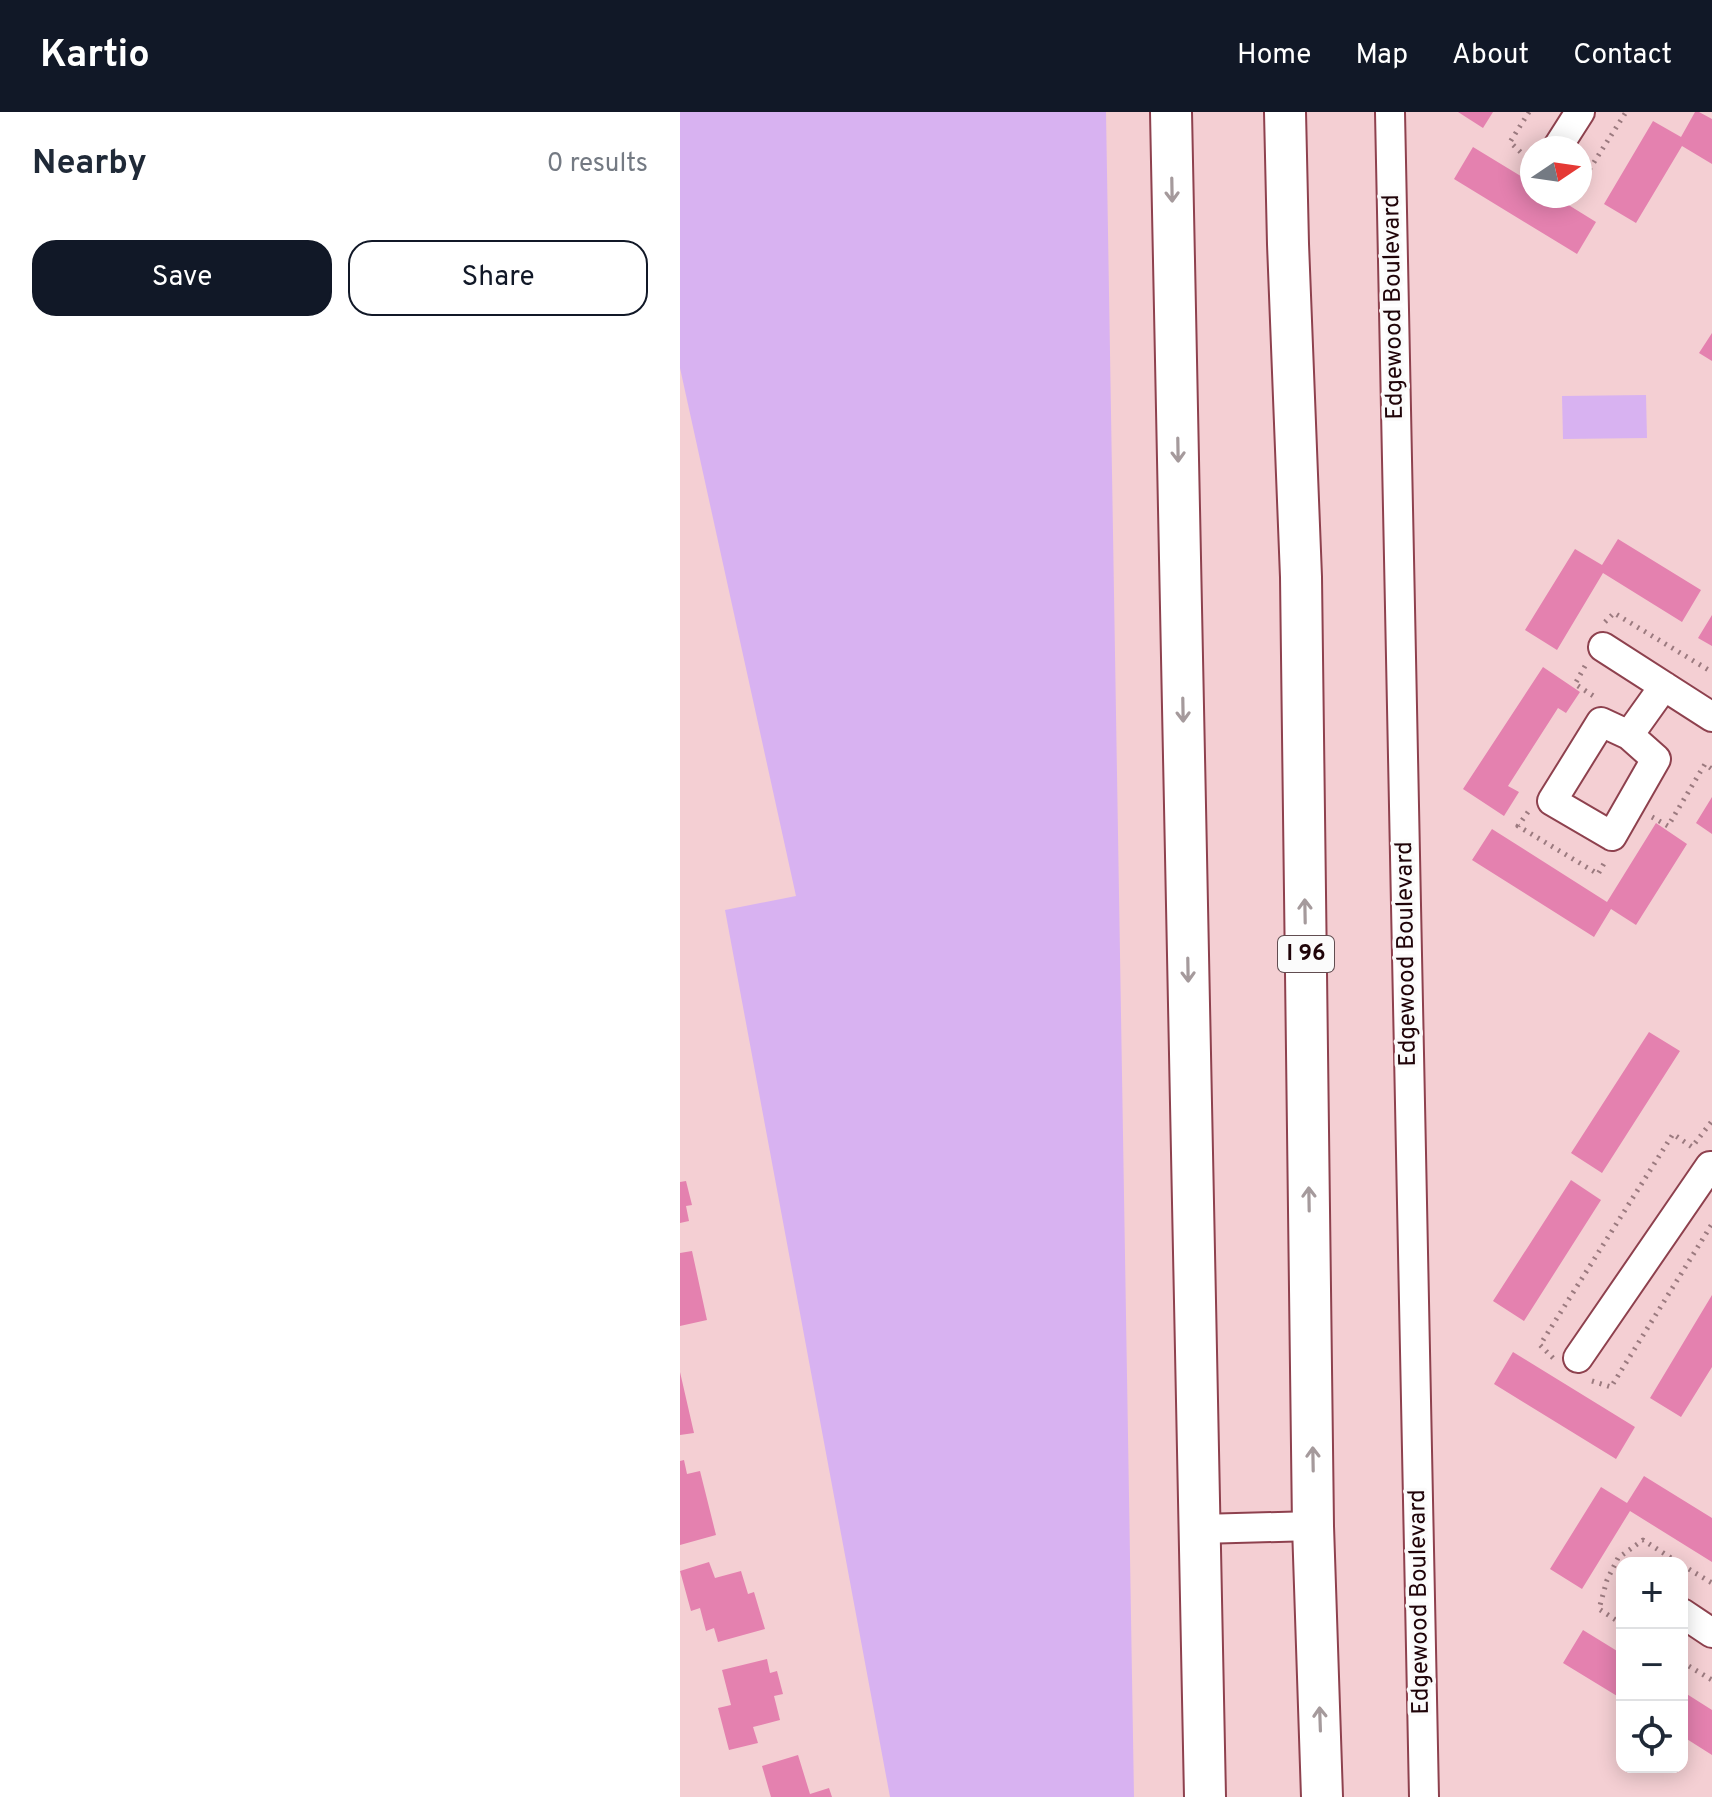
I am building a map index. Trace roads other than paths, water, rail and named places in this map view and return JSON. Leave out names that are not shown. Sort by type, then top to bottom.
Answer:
[{"type":"highway","points":[[1171,112],[1205,1797]]},
{"type":"highway","name":"I 96","points":[[1288,112],[1288,244],[1301,577],[1313,1526],[1322,1797]]},
{"type":"street","name":"Edgewood Boulevard","points":[[1390,112],[1424,1797]]},
{"type":"street","points":[[1565,136],[1580,112]]},
{"type":"street","points":[[1603,647],[1712,717]]},
{"type":"street","points":[[1629,735],[1664,686]]},
{"type":"street","points":[[1578,1358],[1712,1167]]},
{"type":"street","points":[[1200,1529],[1313,1526]]},
{"type":"street","points":[[1688,1617],[1712,1633]]}]
